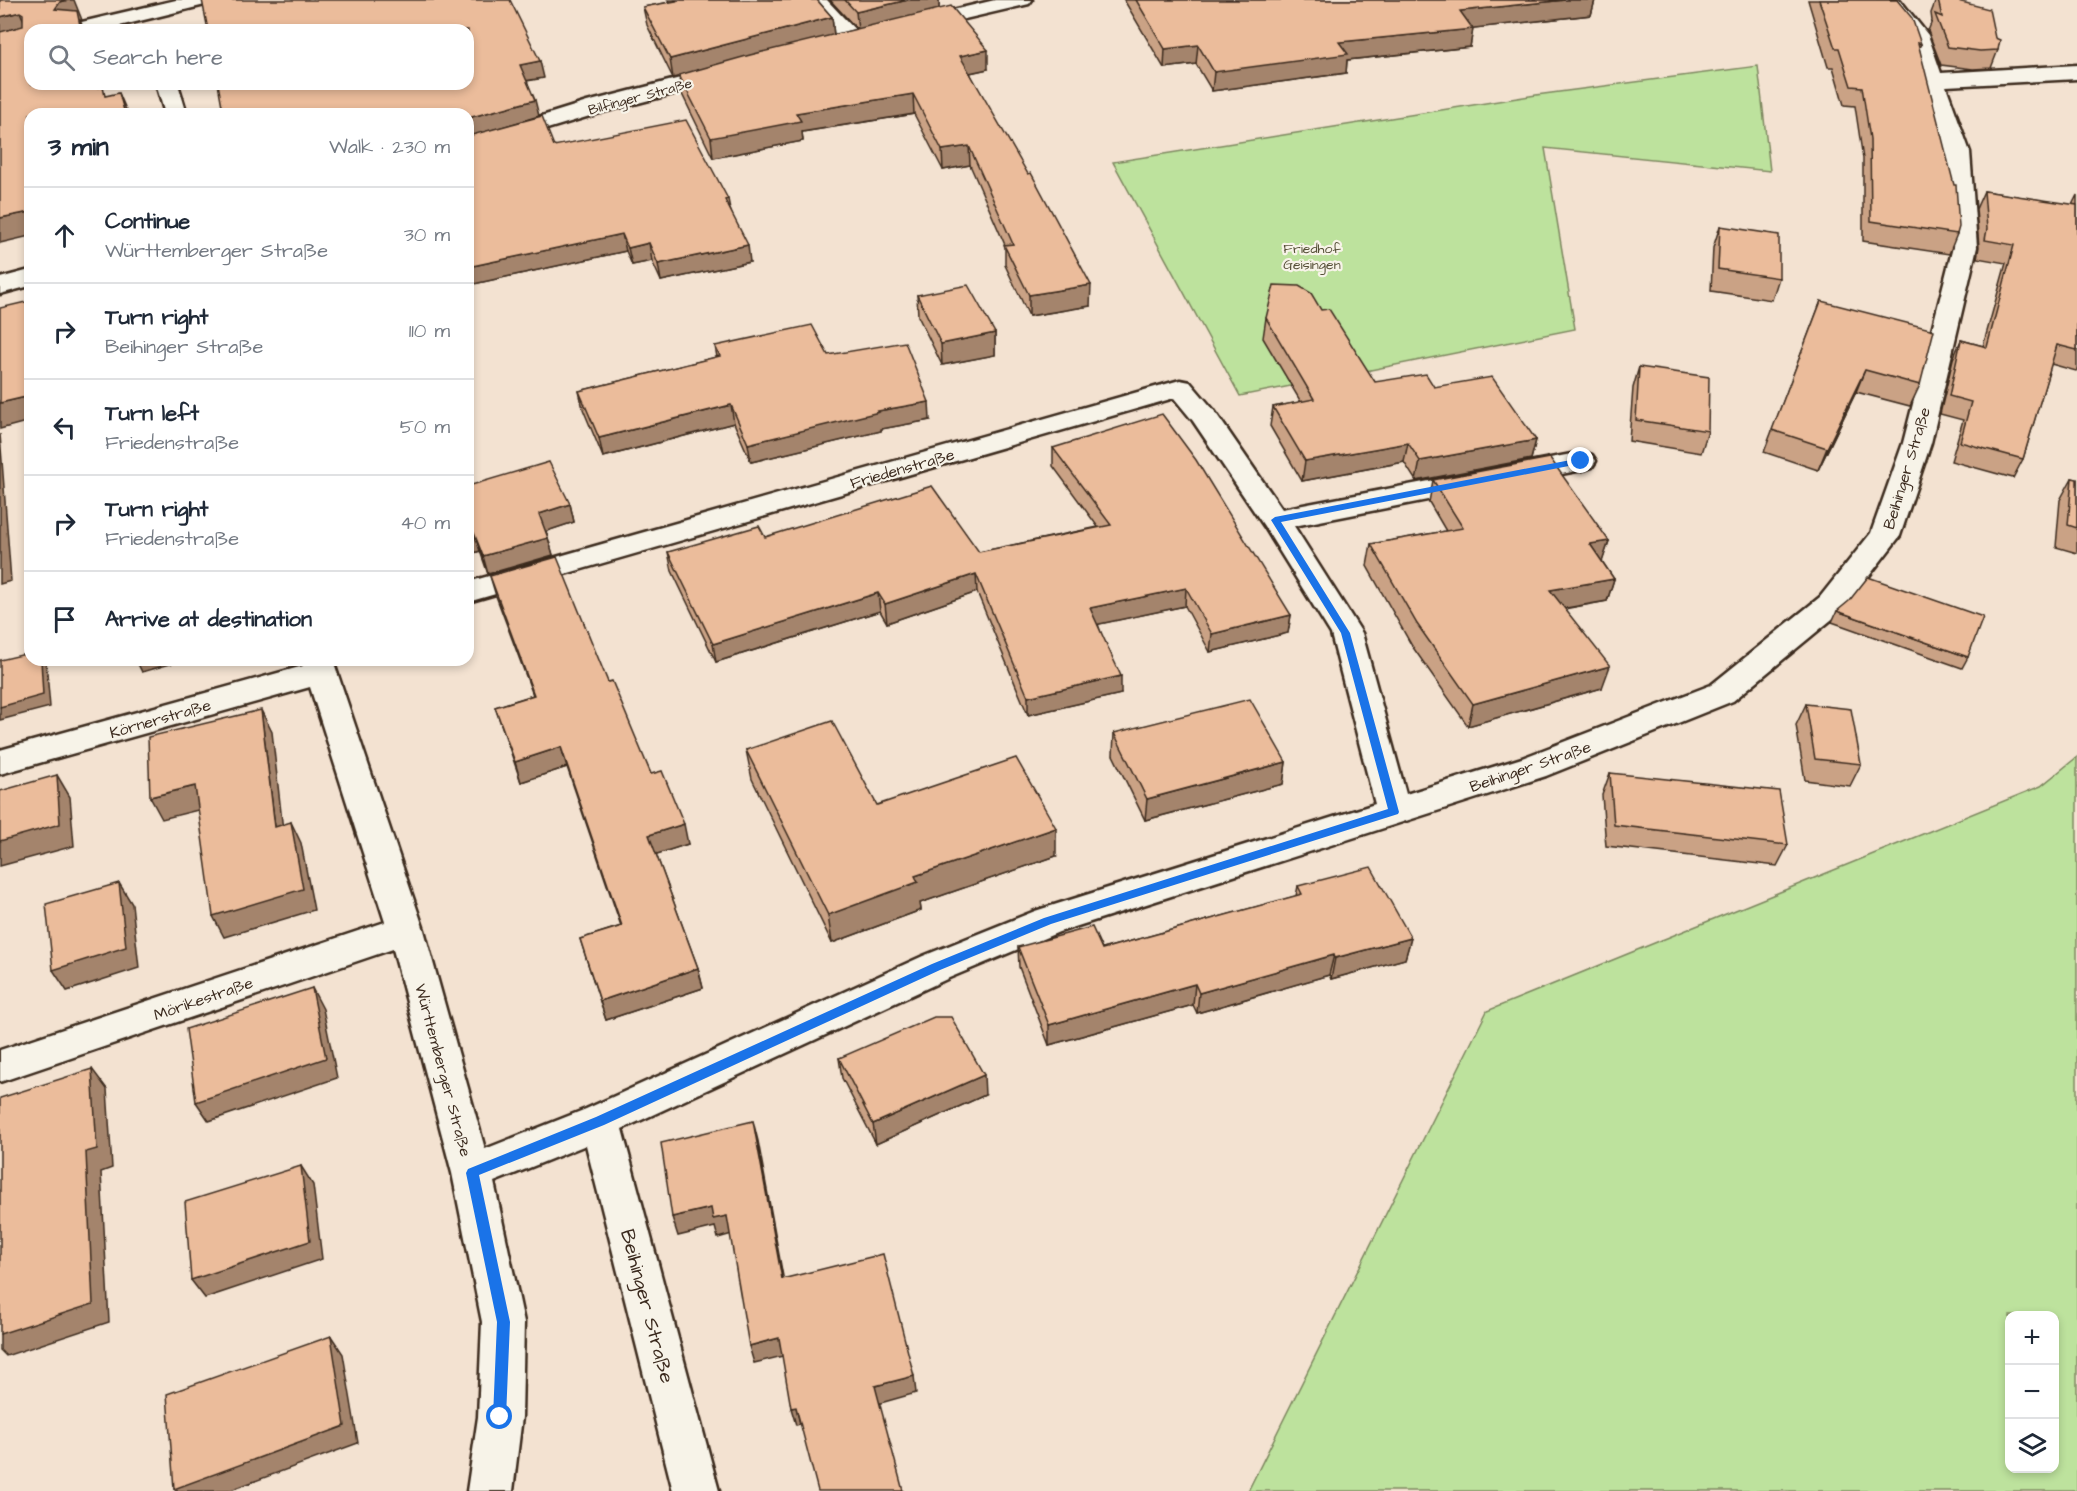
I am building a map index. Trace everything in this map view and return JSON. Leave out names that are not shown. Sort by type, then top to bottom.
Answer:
[{"type":"street","points":[[104,24],[202,0]]},
{"type":"street","points":[[816,0],[852,40]]},
{"type":"street","points":[[830,46],[1022,0]]},
{"type":"street","name":"Beihinger Straße","points":[[472,1173],[600,1121],[936,967],[1048,921],[1534,767],[1722,693],[1831,604],[1885,536],[1917,443],[1965,247],[1958,152],[1917,35],[1889,0]]},
{"type":"street","name":"Bilfinger Straße","points":[[474,144],[595,107],[741,69]]},
{"type":"street","points":[[1933,80],[2077,72]]},
{"type":"street","points":[[169,90],[174,108]]},
{"type":"street","points":[[0,286],[24,280]]},
{"type":"street","name":"Friedenstraße","points":[[474,590],[1180,388],[1203,415],[1275,520],[1346,633],[1394,812]]},
{"type":"street","points":[[1275,520],[1581,461]]},
{"type":"street","name":"Körnerstraße","points":[[0,762],[318,667]]},
{"type":"street","name":"Württemberger Straße","points":[[318,667],[406,930],[472,1173],[503,1322],[500,1417],[490,1491]]},
{"type":"street","name":"Mörikestraße","points":[[0,1066],[406,930]]},
{"type":"street","name":"Beihinger Straße","points":[[600,1121],[696,1491]]},
{"type":"green space","name":"Friedhof Geisingen","points":[[1758,66],[1770,171],[1545,148],[1575,329],[1240,396],[1113,162],[1536,95]]},
{"type":"green space","points":[[2077,757],[2077,1491],[1248,1491],[1487,1011],[2041,786]]},
{"type":"building","points":[[0,0],[68,0],[60,2],[55,9],[77,11],[80,24],[24,24],[24,90],[104,90],[105,96],[119,93],[123,108],[24,108],[24,213],[0,218],[0,32],[23,26],[23,14],[20,12],[0,17]]},
{"type":"building","points":[[202,0],[510,0],[540,61],[520,65],[535,100],[474,116],[474,108],[224,108],[219,90],[474,90],[474,24],[207,24]]},
{"type":"building","points":[[675,0],[817,0],[832,17],[670,59],[643,7]]},
{"type":"building","points":[[845,0],[908,0],[856,12]]},
{"type":"building","points":[[1136,0],[1565,0],[1460,11],[1473,29],[1339,42],[1348,54],[1214,72],[1198,45],[1165,49]]},
{"type":"building","points":[[1819,0],[1897,0],[1912,18],[1921,44],[1918,43],[1954,185],[1956,185],[1959,227],[1957,234],[1871,221],[1870,139],[1862,87],[1851,86],[1839,48],[1835,48]]},
{"type":"building","points":[[1938,0],[1954,0],[1989,9],[1995,38],[2000,40],[1998,50],[1980,51],[1948,47],[1935,14],[1942,17]]},
{"type":"building","points":[[951,6],[988,50],[960,56],[1028,174],[1031,173],[1091,285],[1029,295],[1004,245],[1013,244],[969,146],[942,150],[913,94],[796,113],[801,121],[711,138],[679,75],[750,55]]},
{"type":"building","points":[[542,116],[554,146],[686,120],[728,199],[725,200],[748,245],[658,264],[649,243],[628,248],[622,234],[474,266],[474,134]]},
{"type":"building","points":[[1984,191],[2077,205],[2077,350],[2057,345],[2023,459],[1960,442],[1971,402],[1949,396],[1961,340],[1987,347],[2014,245],[1985,240],[1987,229]]},
{"type":"building","points":[[1720,226],[1779,235],[1779,278],[1718,269]]},
{"type":"building","points":[[968,285],[995,333],[941,344],[917,295]]},
{"type":"building","points":[[1274,285],[1299,286],[1311,293],[1321,310],[1329,309],[1375,382],[1426,374],[1434,387],[1492,377],[1536,440],[1420,461],[1408,443],[1305,461],[1273,407],[1314,399],[1266,318]]},
{"type":"building","points":[[1821,301],[1934,330],[1920,385],[1865,370],[1827,448],[1772,430]]},
{"type":"building","points":[[24,302],[24,397],[0,403],[0,308]]},
{"type":"building","points":[[812,325],[828,355],[905,342],[929,402],[878,411],[748,444],[731,405],[599,438],[579,391],[720,356],[715,346]]},
{"type":"building","points":[[1639,367],[1709,377],[1708,431],[1636,420]]},
{"type":"building","points":[[1162,414],[1196,460],[1291,615],[1212,634],[1186,588],[1090,608],[1121,676],[1028,697],[976,574],[885,604],[878,593],[713,644],[668,552],[759,526],[765,537],[932,486],[979,552],[1111,525],[1053,448]]},
{"type":"building","points":[[1550,458],[1609,541],[1590,544],[1614,579],[1550,590],[1610,666],[1473,704],[1417,624],[1371,544],[1463,528],[1433,480]]},
{"type":"building","points":[[549,462],[570,504],[539,514],[548,538],[483,556],[474,533],[474,484]]},
{"type":"building","points":[[2072,478],[2077,479],[2077,528],[2068,525]]},
{"type":"building","points":[[557,557],[608,682],[612,681],[651,774],[662,771],[684,824],[649,835],[698,968],[600,1001],[580,939],[622,926],[561,747],[515,762],[495,707],[534,695],[490,576]]},
{"type":"building","points":[[1868,577],[1983,617],[1968,657],[1837,611],[1849,601]]},
{"type":"building","points":[[24,654],[24,666],[41,666],[43,695],[0,707],[0,660]]},
{"type":"building","points":[[1250,699],[1286,762],[1147,799],[1114,733]]},
{"type":"building","points":[[1806,704],[1851,709],[1861,764],[1815,759]]},
{"type":"building","points":[[261,710],[275,827],[291,822],[303,889],[213,916],[195,786],[150,797],[148,737]]},
{"type":"building","points":[[832,721],[877,805],[1016,758],[1056,828],[915,876],[918,882],[828,915],[746,750]]},
{"type":"building","points":[[1610,773],[1779,791],[1788,845],[1614,825]]},
{"type":"building","points":[[57,775],[60,824],[0,841],[0,791]]},
{"type":"building","points":[[1371,867],[1411,938],[1335,958],[1334,955],[1199,993],[1195,984],[1049,1025],[1018,947],[1092,927],[1102,949],[1302,894],[1298,886]]},
{"type":"building","points":[[119,883],[126,947],[53,970],[46,904]]},
{"type":"building","points":[[312,988],[326,1058],[196,1102],[186,1029]]},
{"type":"building","points":[[934,1017],[951,1017],[984,1075],[873,1124],[839,1058]]},
{"type":"building","points":[[92,1069],[97,1149],[86,1152],[93,1304],[0,1334],[0,1098]]},
{"type":"building","points":[[753,1121],[782,1279],[883,1254],[914,1376],[875,1386],[903,1491],[818,1491],[796,1407],[791,1408],[779,1338],[749,1346],[727,1216],[713,1219],[711,1208],[672,1217],[661,1143]]},
{"type":"building","points":[[301,1166],[310,1241],[191,1280],[185,1202]]},
{"type":"building","points":[[331,1336],[345,1426],[174,1489],[167,1394]]},
{"type":"route","points":[[500,1417],[503,1322],[472,1173],[600,1121],[936,967],[1048,921],[1394,812],[1346,633],[1275,520],[1581,461]]}]
